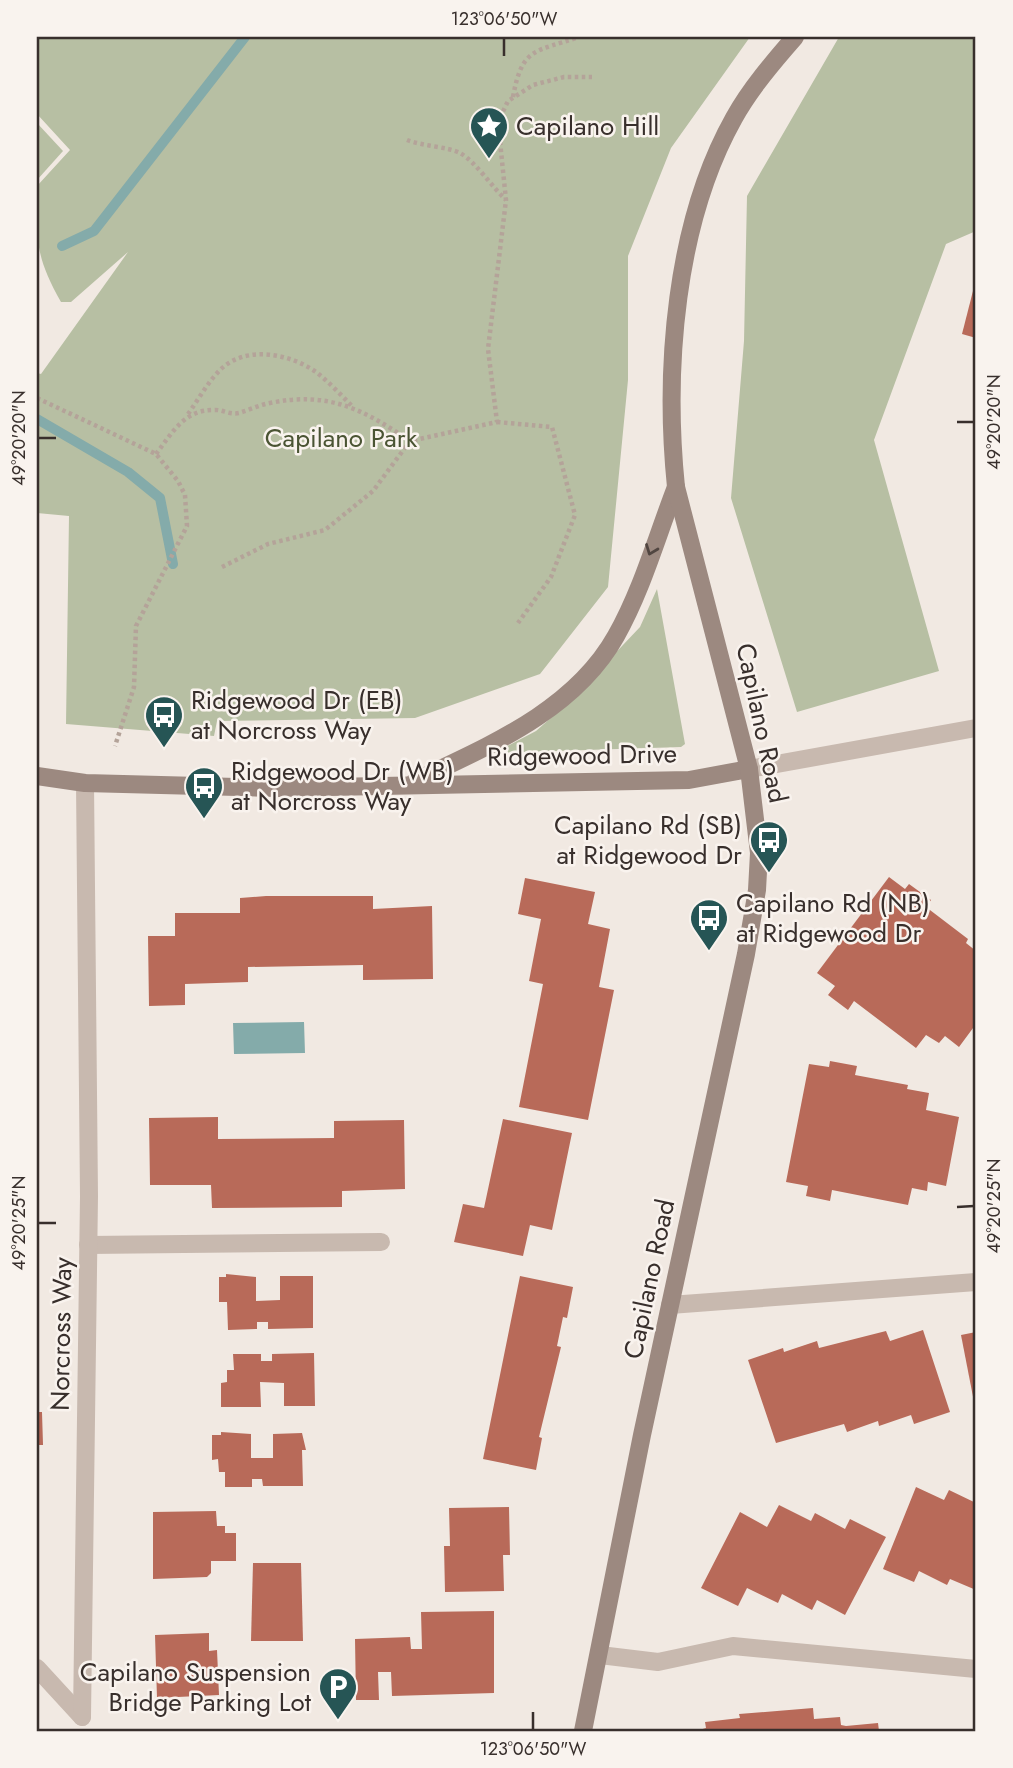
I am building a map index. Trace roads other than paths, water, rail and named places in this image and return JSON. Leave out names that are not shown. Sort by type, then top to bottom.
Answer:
[{"type":"main road","name":"Capilano Road","points":[[583,1731],[753,915],[759,853],[749,769],[676,487],[671,441],[672,375],[685,258],[705,184],[734,118],[795,37]]},
{"type":"main road","points":[[410,783],[516,732],[573,688],[596,664],[629,610],[676,487]]},
{"type":"main road","name":"Ridgewood Drive","points":[[37,776],[85,783],[278,788],[410,783],[689,780],[749,769]]},
{"type":"street","points":[[749,769],[976,728]]},
{"type":"street","name":"Norcross Way","points":[[37,1668],[82,1717],[89,1245],[85,783]]},
{"type":"street","points":[[89,1245],[380,1242]]},
{"type":"street","points":[[670,1305],[976,1282]]},
{"type":"street","points":[[600,1654],[658,1662],[733,1646],[976,1669]]},
{"type":"water","points":[[304,1022],[305,1053],[234,1054],[233,1023]]},
{"type":"waterway","points":[[62,246],[94,231],[245,37]]},
{"type":"waterway","points":[[37,419],[128,472],[160,498],[173,564]]},
{"type":"place","name":"Capilano Hill","points":[[489,160]]},
{"type":"place","name":"Ridgewood Dr (EB) at Norcross Way","points":[[164,749]]},
{"type":"place","name":"Ridgewood Dr (WB) at Norcross Way","points":[[204,820]]},
{"type":"place","name":"Capilano Rd (SB) at Ridgewood Dr","points":[[769,874]]},
{"type":"place","name":"Capilano Rd (NB) at Ridgewood Dr","points":[[709,952]]},
{"type":"place","name":"Capilano Suspension Bridge Parking Lot","points":[[338,1721]]},
{"type":"park label","name":"Capilano Park","points":[[341,438]]}]
